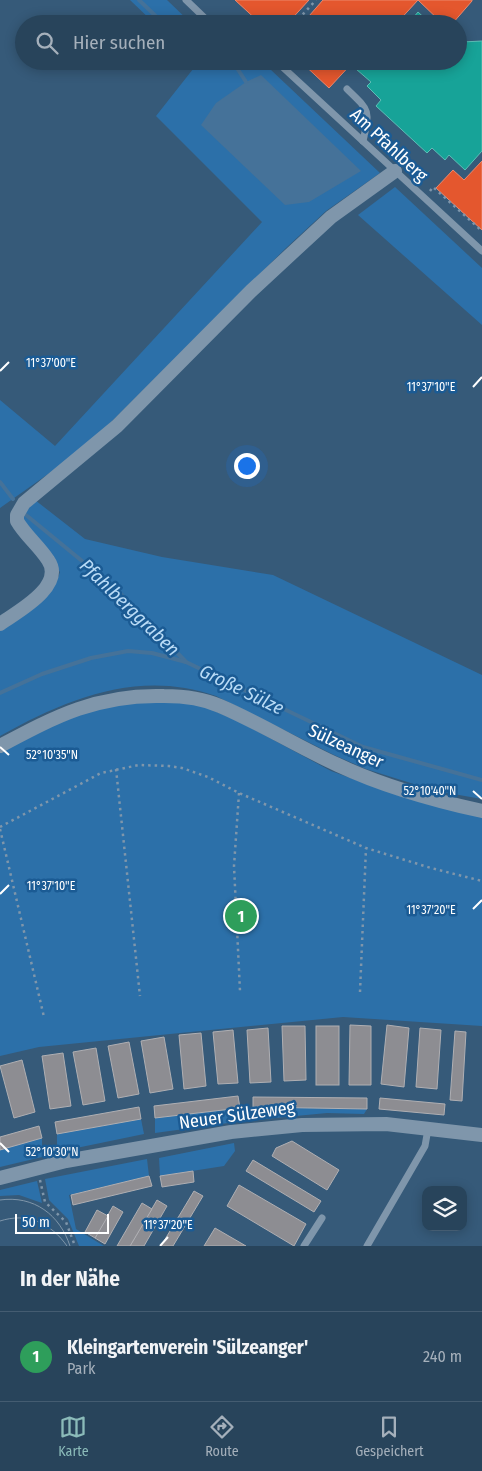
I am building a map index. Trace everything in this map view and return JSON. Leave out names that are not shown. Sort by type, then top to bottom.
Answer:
[{"type":"street","points":[[0,624],[34,601],[52,578],[52,570],[48,559],[17,520],[17,514],[23,504],[117,426],[251,291],[320,226],[343,207],[376,186],[395,171]]},
{"type":"street","name":"Sülzeanger","points":[[0,746],[55,718],[112,699],[158,696],[192,698],[219,705],[359,775],[424,798],[482,811]]},
{"type":"street","name":"Neuer Sülzeweg","points":[[0,1178],[66,1161],[231,1132],[302,1124],[374,1123],[482,1135]]},
{"type":"lane","points":[[186,0],[202,15]]},
{"type":"lane","name":"Am Pfahlberg","points":[[286,70],[482,251]]},
{"type":"lane","points":[[347,88],[367,110],[368,119],[363,142]]},
{"type":"lane","points":[[366,1246],[425,1146],[428,1129]]},
{"type":"lane","points":[[304,1246],[322,1218]]},
{"type":"path","points":[[302,15],[316,0]]},
{"type":"path","points":[[423,197],[433,187],[482,231]]},
{"type":"path","points":[[44,1018],[0,828],[88,779],[116,769],[147,765],[182,768],[203,774],[366,848],[482,881]]},
{"type":"path","points":[[116,769],[140,996]]},
{"type":"path","points":[[240,792],[234,866],[240,992]]},
{"type":"path","points":[[360,992],[366,848]]},
{"type":"path","points":[[40,1178],[45,1202],[66,1222],[76,1246]]},
{"type":"shaded area","points":[[130,0],[167,0],[183,15],[146,15]]},
{"type":"shaded area","points":[[192,70],[271,70],[380,173],[326,211],[286,248],[98,435],[58,467],[0,508],[0,400],[55,446],[262,222],[156,116]]},
{"type":"shaded area","points":[[261,75],[361,171],[309,202],[285,205],[201,125],[216,103],[246,82]]},
{"type":"shaded area","points":[[395,187],[482,268],[482,325],[358,215]]},
{"type":"shaded area","points":[[35,500],[85,539],[162,557],[273,575],[482,675],[482,799],[436,791],[366,769],[216,696],[187,688],[132,687],[105,692],[52,710],[0,736],[0,628],[43,596],[51,588],[60,572],[24,523],[22,517]]},
{"type":"shaded area","points":[[172,701],[203,706],[240,722],[331,771],[403,797],[482,816],[482,1026],[343,1017],[39,1047],[0,1056],[0,752],[59,721],[115,704]]},
{"type":"shaded area","points":[[253,1107],[367,1109],[364,1114],[327,1113],[253,1120]]},
{"type":"shaded area","points":[[244,1109],[246,1118],[243,1121],[155,1133],[155,1118]]},
{"type":"shaded area","points":[[141,1119],[144,1134],[57,1152],[57,1134]]},
{"type":"shaded area","points":[[42,1138],[42,1157],[0,1167],[0,1150]]},
{"type":"shaded area","points":[[234,1143],[235,1151],[224,1166],[160,1176],[159,1158]]},
{"type":"shaded area","points":[[147,1159],[149,1176],[69,1195],[76,1229],[104,1246],[79,1246],[68,1219],[49,1200],[45,1179]]},
{"type":"shaded area","points":[[37,1181],[42,1203],[19,1195],[0,1196],[0,1190]]},
{"type":"building: Handel","points":[[235,0],[309,0],[295,15],[251,15]]},
{"type":"building: Handel","points":[[323,0],[418,0],[404,15],[310,15]]},
{"type":"building: Handel","points":[[418,0],[472,0],[460,15],[434,15]]},
{"type":"building: Handel","points":[[310,70],[346,70],[329,88]]},
{"type":"building: Handel","points":[[482,161],[482,230],[436,188],[453,170],[464,180]]},
{"type":"building: Öffentlich","points":[[482,41],[482,151],[465,170],[449,155],[445,160],[432,148],[427,153],[376,106],[381,100],[367,86],[371,82],[357,70],[467,70],[467,42]]},
{"type":"building: Industrie","points":[[350,1025],[371,1026],[371,1085],[349,1085]]},
{"type":"building: Industrie","points":[[387,1025],[409,1028],[404,1087],[381,1084]]},
{"type":"building: Industrie","points":[[282,1026],[305,1026],[306,1080],[284,1081]]},
{"type":"building: Industrie","points":[[316,1026],[339,1026],[339,1085],[316,1085]]},
{"type":"building: Industrie","points":[[268,1028],[271,1082],[250,1083],[247,1030]]},
{"type":"building: Industrie","points":[[420,1028],[441,1030],[437,1089],[416,1087]]},
{"type":"building: Industrie","points":[[233,1030],[238,1083],[218,1084],[213,1032]]},
{"type":"building: Industrie","points":[[455,1031],[466,1032],[462,1101],[450,1100]]},
{"type":"building: Industrie","points":[[201,1033],[206,1086],[184,1089],[179,1035]]},
{"type":"building: Industrie","points":[[164,1037],[173,1089],[150,1093],[141,1041]]},
{"type":"building: Industrie","points":[[129,1042],[139,1094],[118,1098],[108,1046]]},
{"type":"building: Industrie","points":[[96,1048],[105,1101],[83,1105],[73,1052]]},
{"type":"building: Industrie","points":[[63,1053],[71,1106],[50,1109],[42,1056]]},
{"type":"building: Industrie","points":[[22,1060],[35,1112],[14,1118],[0,1066]]},
{"type":"building: Industrie","points":[[238,1096],[240,1108],[155,1118],[154,1106]]},
{"type":"building: Industrie","points":[[253,1097],[367,1098],[367,1109],[253,1107]]},
{"type":"building: Industrie","points":[[380,1098],[445,1104],[444,1115],[379,1109]]},
{"type":"building: Industrie","points":[[139,1107],[141,1119],[57,1134],[55,1122]]},
{"type":"building: Industrie","points":[[39,1126],[42,1138],[0,1150],[0,1137]]},
{"type":"building: Industrie","points":[[292,1141],[339,1170],[327,1190],[272,1156],[276,1148]]},
{"type":"building: Industrie","points":[[253,1160],[321,1201],[314,1212],[246,1171]]},
{"type":"building: Industrie","points":[[193,1171],[194,1182],[162,1187],[160,1176]]},
{"type":"building: Industrie","points":[[149,1176],[152,1186],[73,1205],[71,1195]]},
{"type":"building: Industrie","points":[[239,1185],[306,1224],[294,1246],[227,1206]]},
{"type":"building: Industrie","points":[[194,1191],[203,1196],[173,1246],[161,1246]]},
{"type":"building: Industrie","points":[[157,1200],[167,1206],[144,1246],[130,1246]]},
{"type":"building: Industrie","points":[[142,1203],[152,1209],[130,1246],[117,1246]]},
{"type":"building: Industrie","points":[[113,1206],[123,1212],[105,1244],[95,1238]]},
{"type":"building: Industrie","points":[[97,1210],[108,1216],[95,1238],[85,1232]]},
{"type":"building: Industrie","points":[[215,1228],[246,1246],[204,1246]]},
{"type":"waterway","points":[[139,0],[155,15]]},
{"type":"waterway","points":[[238,70],[246,82]]},
{"type":"waterway","name":"Pfahlberggraben","points":[[0,482],[13,499]]},
{"type":"waterway","name":"Pfahlberggraben","points":[[26,515],[115,588],[186,662]]},
{"type":"waterway","name":"Große Sülze","points":[[0,693],[42,674],[91,658],[128,651],[152,653],[186,662],[363,747],[482,780]]},
{"type":"tram line","points":[[0,1200],[24,1201],[44,1210],[60,1225],[70,1246]]},
{"type":"tram line","points":[[0,1221],[20,1218],[38,1222],[54,1231],[67,1246]]},
{"type":"place","name":"Kleingartenverein 'Sülzeanger'","points":[[241,916]]}]
